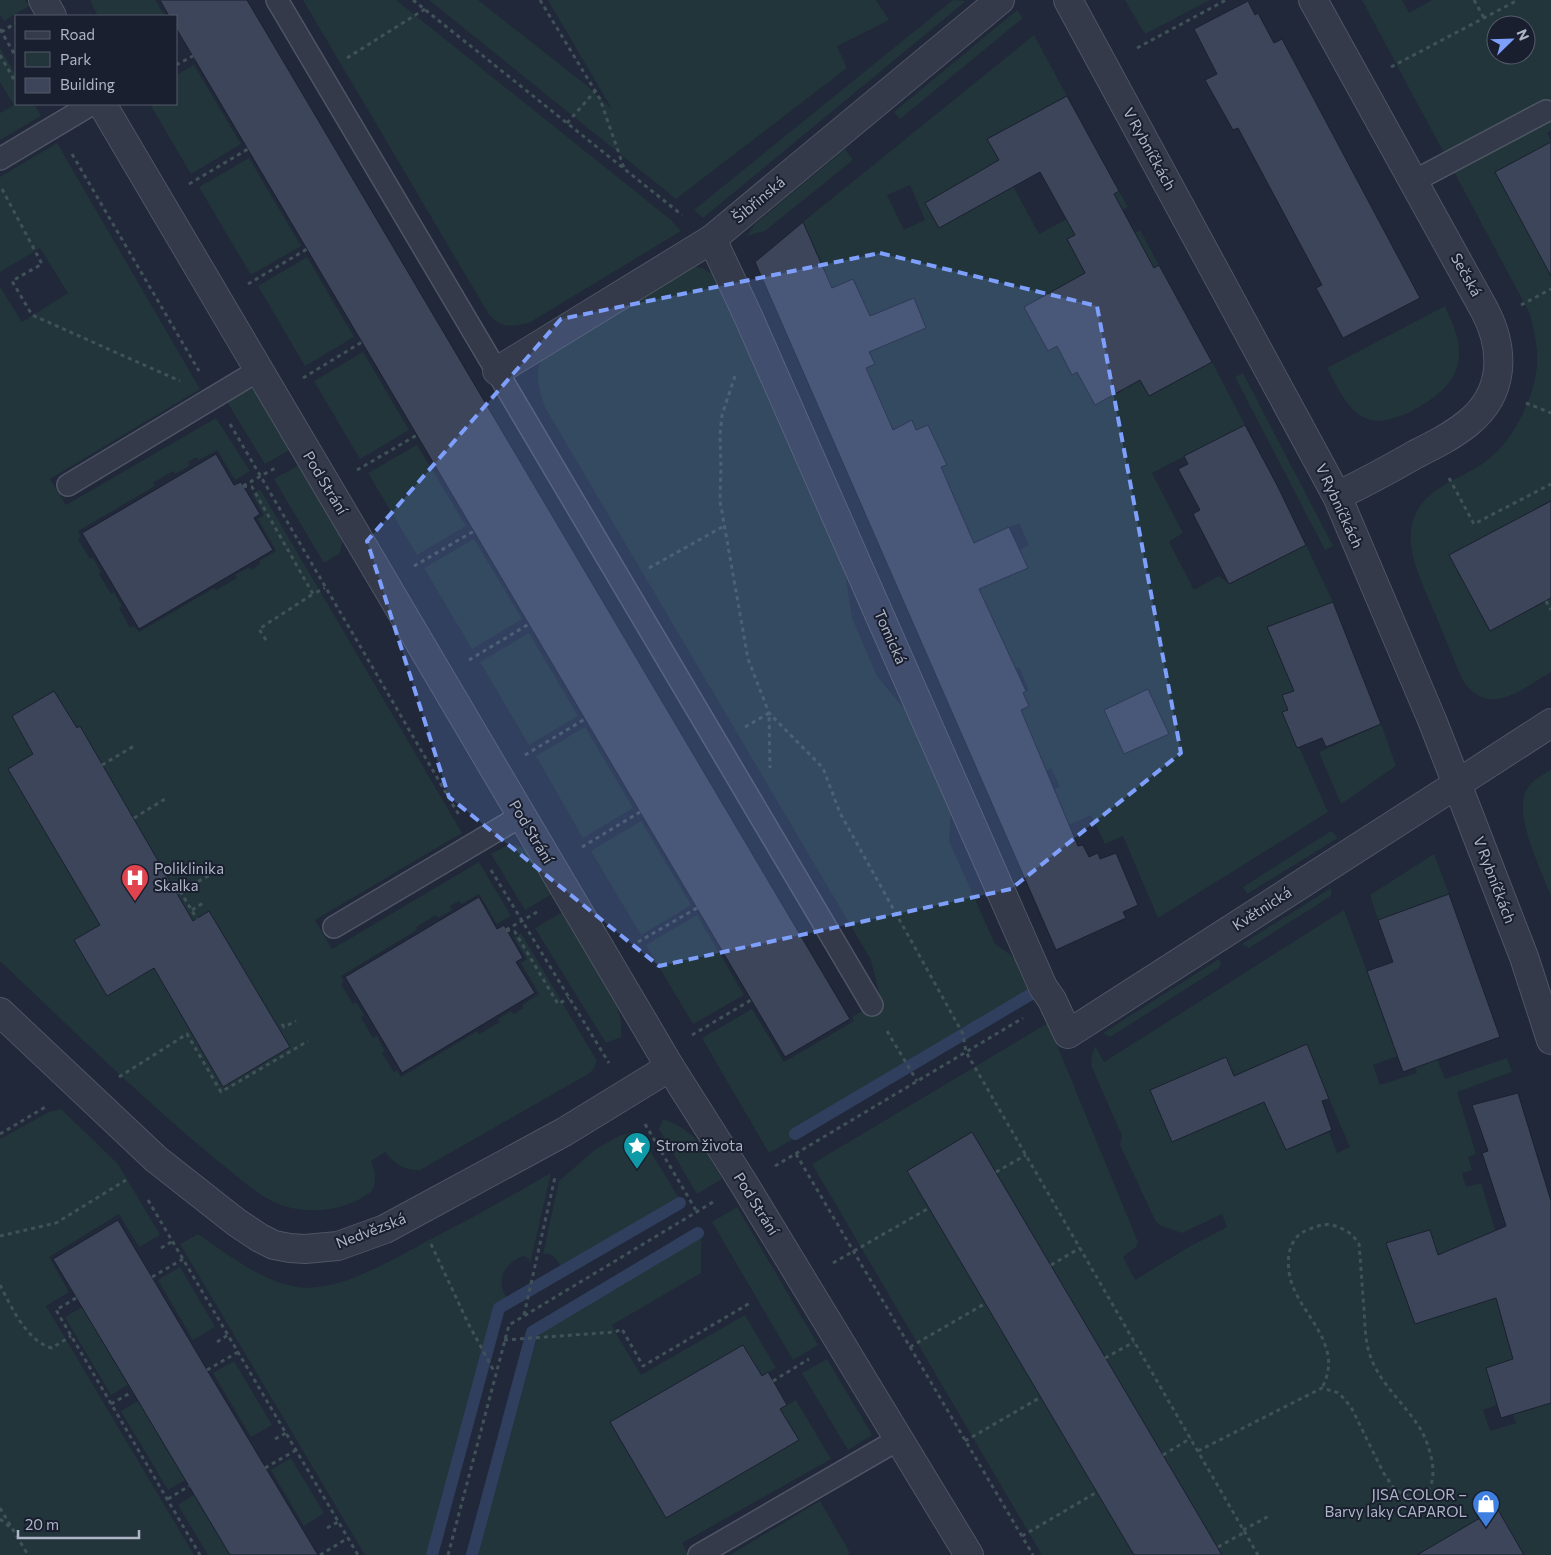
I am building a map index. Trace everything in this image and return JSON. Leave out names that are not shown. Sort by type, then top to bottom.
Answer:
[{"type":"street","points":[[43,0],[51,15]]},
{"type":"street","name":"Šibřinská","points":[[497,371],[712,239],[1000,0]]},
{"type":"street","name":"V Rybníčkách","points":[[1068,0],[1337,496],[1435,727],[1524,957],[1551,1040]]},
{"type":"street","name":"Sečská","points":[[1314,0],[1491,322],[1499,353],[1498,371],[1494,388],[1487,401],[1470,422],[1443,440],[1337,496]]},
{"type":"street","name":"Pod Strání","points":[[103,105],[670,1067],[744,1184],[969,1555]]},
{"type":"street","name":"Tomická","points":[[712,239],[748,316],[1043,987],[1052,1000],[1068,1034]]},
{"type":"street","name":"Květnická","points":[[1068,1034],[1551,723]]},
{"type":"street","name":"Nedvězská","points":[[0,1012],[147,1166],[260,1238],[274,1245],[305,1250],[353,1242],[385,1229],[564,1132],[670,1067]]},
{"type":"lane","points":[[278,0],[872,1005]]},
{"type":"lane","points":[[0,159],[90,105]]},
{"type":"lane","points":[[1414,181],[1546,111]]},
{"type":"lane","points":[[68,485],[259,370]]},
{"type":"lane","points":[[334,927],[522,816]]},
{"type":"lane","points":[[699,1555],[898,1439]]},
{"type":"path","points":[[413,0],[686,219]]},
{"type":"path","points":[[540,0],[596,90],[624,168]]},
{"type":"path","points":[[1137,48],[1226,0]]},
{"type":"path","points":[[1474,0],[1484,18]]},
{"type":"path","points":[[1360,84],[1518,0]]},
{"type":"path","points":[[340,63],[425,9]]},
{"type":"path","points":[[15,24],[0,31],[15,55]]},
{"type":"path","points":[[0,55],[15,81]]},
{"type":"path","points":[[178,64],[193,56]]},
{"type":"path","points":[[567,123],[596,90]]},
{"type":"path","points":[[56,126],[475,843],[612,1068]]},
{"type":"path","points":[[188,185],[248,149]]},
{"type":"path","points":[[0,185],[42,264],[12,281],[32,315],[200,389],[214,397]]},
{"type":"path","points":[[248,284],[307,249]]},
{"type":"path","points":[[1517,307],[1551,289]]},
{"type":"path","points":[[302,378],[362,342]]},
{"type":"path","points":[[736,372],[722,415],[720,435],[720,501],[748,659],[769,713],[823,768],[840,813],[964,1034],[966,1052],[1258,1555]]},
{"type":"path","points":[[1521,401],[1551,413]]},
{"type":"path","points":[[356,470],[417,435]]},
{"type":"path","points":[[1447,474],[1474,524],[1551,484]]},
{"type":"path","points":[[255,480],[244,486],[252,487],[314,594]]},
{"type":"path","points":[[622,583],[724,526]]},
{"type":"path","points":[[413,566],[474,531]]},
{"type":"path","points":[[266,640],[259,629],[325,588]]},
{"type":"path","points":[[1546,601],[1551,610]]},
{"type":"path","points":[[468,660],[528,624]]},
{"type":"path","points":[[524,755],[585,719]]},
{"type":"path","points":[[102,765],[134,746]]},
{"type":"path","points":[[134,818],[165,799]]},
{"type":"path","points":[[579,848],[640,812]]},
{"type":"path","points":[[197,919],[179,892],[210,875]]},
{"type":"path","points":[[192,910],[203,903]]},
{"type":"path","points":[[635,944],[696,908]]},
{"type":"path","points":[[516,924],[506,930],[515,932],[558,1004],[569,998]]},
{"type":"path","points":[[690,1036],[751,1000]]},
{"type":"path","points":[[872,1005],[917,1081]]},
{"type":"path","points":[[768,1170],[1024,1018]]},
{"type":"path","points":[[282,1024],[284,1027],[296,1021]]},
{"type":"path","points":[[114,1080],[189,1033],[222,1092],[264,1065],[308,1041]]},
{"type":"path","points":[[0,1134],[54,1102]]},
{"type":"path","points":[[641,1117],[697,1212]]},
{"type":"path","points":[[796,1154],[1033,1555]]},
{"type":"path","points":[[996,1172],[1026,1155]]},
{"type":"path","points":[[0,1236],[56,1222],[147,1166],[148,1200],[358,1555]]},
{"type":"path","points":[[524,1316],[556,1170]]},
{"type":"path","points":[[448,1555],[509,1325],[721,1198]]},
{"type":"path","points":[[854,1252],[929,1208]]},
{"type":"path","points":[[1198,1451],[1322,1388],[1329,1367],[1328,1355],[1320,1333],[1291,1283],[1288,1267],[1292,1242],[1310,1228],[1328,1224],[1345,1230],[1354,1236],[1359,1244],[1365,1327],[1370,1357],[1377,1372],[1421,1431],[1431,1455],[1433,1469],[1432,1480],[1428,1490],[1421,1494],[1405,1496],[1393,1487],[1382,1472],[1350,1407],[1339,1394],[1322,1388]]},
{"type":"path","points":[[161,1248],[173,1241]]},
{"type":"path","points":[[429,1241],[468,1323],[495,1374]]},
{"type":"path","points":[[1051,1265],[1080,1248]]},
{"type":"path","points":[[152,1277],[184,1259]]},
{"type":"path","points":[[0,1285],[20,1321],[30,1334],[47,1347],[52,1348],[71,1336]]},
{"type":"path","points":[[76,1298],[56,1310],[200,1555]]},
{"type":"path","points":[[504,1340],[615,1332],[622,1329],[643,1366],[750,1303]]},
{"type":"path","points":[[910,1347],[986,1303]]},
{"type":"path","points":[[217,1342],[228,1335]]},
{"type":"path","points":[[1105,1358],[1134,1342]]},
{"type":"path","points":[[207,1370],[238,1352]]},
{"type":"path","points":[[773,1381],[781,1375]]},
{"type":"path","points":[[111,1404],[132,1392]]},
{"type":"path","points":[[965,1441],[1041,1397]]},
{"type":"path","points":[[275,1439],[286,1433]]},
{"type":"path","points":[[1163,1455],[1190,1438]]},
{"type":"path","points":[[265,1468],[296,1450]]},
{"type":"path","points":[[168,1499],[189,1486]]},
{"type":"path","points":[[1022,1536],[1097,1492]]},
{"type":"path","points":[[0,1508],[28,1555]]},
{"type":"path","points":[[1218,1547],[1271,1515]]},
{"type":"path","points":[[0,1519],[14,1531]]},
{"type":"path","points":[[327,1528],[338,1522]]},
{"type":"path","points":[[320,1555],[348,1538]]},
{"type":"highlighted area","points":[[880,253],[1097,306],[1181,753],[1011,889],[659,966],[449,797],[367,541],[561,319]]},
{"type":"green space","points":[[0,0],[25,0],[29,6],[4,21],[0,15]]},
{"type":"green space","points":[[155,0],[164,15],[97,15],[90,1]]},
{"type":"green space","points":[[303,0],[396,0],[671,220],[681,231],[529,323],[506,326],[498,322],[488,313]]},
{"type":"green space","points":[[429,0],[478,0],[586,85],[612,109],[548,0],[876,0],[889,20],[837,46],[847,68],[676,199]]},
{"type":"green space","points":[[953,0],[966,1],[703,218],[694,210]]},
{"type":"green space","points":[[1125,0],[1210,0],[1145,34]]},
{"type":"green space","points":[[1362,0],[1402,0],[1409,13],[1432,0],[1551,0],[1551,130],[1547,133],[1551,141],[1551,500],[1533,510],[1533,512],[1449,555],[1490,631],[1551,598],[1551,672],[1529,686],[1505,697],[1483,698],[1472,691],[1462,679],[1417,570],[1412,550],[1411,530],[1414,517],[1420,506],[1429,496],[1439,488],[1485,462],[1505,443],[1521,418],[1532,390],[1537,364],[1537,351],[1529,312]]},
{"type":"green space","points":[[1017,10],[1023,18],[900,119],[894,112]]},
{"type":"green space","points":[[1034,35],[1067,96],[987,139],[999,160],[961,182],[1013,186],[1039,234],[1119,191],[1128,207],[1067,239],[1080,262],[1140,230],[1159,265],[1106,294],[1132,365],[1149,396],[1212,362],[1245,425],[1152,473],[1183,533],[1169,542],[1194,590],[1219,576],[1230,584],[1306,545],[1333,602],[1286,620],[1316,665],[1288,677],[1294,691],[1282,695],[1288,710],[1282,712],[1328,812],[1158,918],[1123,836],[1105,844],[1091,815],[1069,825],[1054,790],[1060,787],[1051,768],[989,795],[966,746],[1025,720],[1021,710],[1029,706],[1023,693],[1029,690],[1019,667],[1005,673],[995,626],[980,599],[915,628],[891,573],[962,541],[962,517],[954,497],[919,477],[947,465],[928,425],[916,430],[912,420],[840,455],[821,412],[874,387],[866,368],[875,364],[865,341],[842,313],[864,303],[854,279],[832,288],[803,222]],"holes":[[[910,185],[925,220],[904,230],[887,195]],[[1063,285],[1123,390],[1095,405],[1077,372],[1072,375],[1057,346],[1048,350],[1024,307]],[[914,298],[926,328],[869,317]],[[1019,523],[1029,545],[1020,550],[1028,568],[987,537]],[[1148,689],[1168,734],[1124,754],[1104,710]]]},
{"type":"green space","points":[[0,48],[15,73],[15,105],[35,105],[41,116],[0,140],[0,113],[14,105],[0,82]]},
{"type":"green space","points":[[194,65],[241,144],[191,174],[151,105],[178,105],[178,74]]},
{"type":"green space","points":[[57,143],[200,389],[50,479],[66,505],[216,418],[250,471],[235,480],[217,450],[199,460],[196,457],[188,462],[189,466],[175,474],[173,471],[153,483],[155,486],[78,531],[81,537],[78,539],[90,559],[93,558],[101,572],[99,574],[111,594],[114,592],[122,606],[119,608],[130,628],[134,626],[139,632],[214,588],[216,590],[237,578],[235,575],[249,567],[251,570],[260,564],[259,561],[276,551],[258,519],[264,515],[252,494],[260,489],[462,833],[315,920],[332,949],[479,862],[511,916],[497,924],[479,894],[462,904],[459,901],[450,906],[452,910],[438,918],[436,915],[416,927],[417,930],[341,976],[344,981],[341,984],[353,1004],[356,1002],[364,1015],[361,1018],[373,1038],[377,1036],[385,1051],[382,1053],[394,1072],[397,1070],[401,1077],[477,1031],[479,1034],[500,1022],[498,1019],[511,1011],[514,1014],[523,1008],[522,1005],[539,994],[521,963],[527,959],[514,938],[521,933],[597,1061],[593,1070],[585,1076],[420,1170],[400,1166],[385,1152],[371,1161],[375,1176],[371,1192],[340,1207],[318,1210],[295,1209],[276,1203],[258,1193],[162,1113],[0,961],[0,287],[22,322],[68,293],[40,248],[0,272],[0,177]]},
{"type":"green space","points":[[845,149],[853,160],[765,231],[747,236],[755,224]]},
{"type":"green space","points":[[249,158],[301,246],[251,275],[199,187]]},
{"type":"green space","points":[[307,257],[354,337],[305,366],[258,286]]},
{"type":"green space","points":[[687,266],[703,268],[716,277],[843,559],[852,618],[877,676],[914,721],[951,808],[949,841],[995,944],[1021,962],[1033,993],[796,1134],[797,1137],[769,1153],[702,1038],[752,1009],[784,1062],[854,1021],[852,1017],[881,1000],[871,960],[546,409],[538,383],[538,371],[542,357]]},
{"type":"green space","points":[[1445,306],[1458,340],[1459,348],[1457,366],[1448,384],[1427,402],[1413,410],[1386,420],[1373,420],[1363,417],[1351,408],[1327,368]]},
{"type":"green space","points":[[363,352],[409,430],[360,459],[314,381]]},
{"type":"green space","points":[[1243,373],[1333,546],[1325,550],[1235,377]]},
{"type":"green space","points":[[255,387],[291,449],[265,464],[227,402]]},
{"type":"green space","points":[[417,445],[466,526],[417,555],[368,473]]},
{"type":"green space","points":[[301,464],[340,534],[342,543],[340,553],[324,563],[274,479]]},
{"type":"green space","points":[[474,539],[522,619],[472,649],[424,568]]},
{"type":"green space","points":[[529,633],[578,716],[529,745],[480,662]]},
{"type":"green space","points":[[1381,724],[1396,766],[1341,804],[1319,752]]},
{"type":"green space","points":[[585,727],[633,808],[583,838],[536,756]]},
{"type":"green space","points":[[1551,770],[1551,896],[1529,840],[1523,810],[1524,797],[1529,786],[1536,779]]},
{"type":"green space","points":[[641,821],[691,905],[641,935],[591,851]]},
{"type":"green space","points":[[1331,831],[1338,838],[1247,894],[1243,887]]},
{"type":"green space","points":[[516,845],[526,850],[552,894],[525,910],[491,854],[506,846]]},
{"type":"green space","points":[[1434,854],[1449,894],[1378,920],[1370,895]]},
{"type":"green space","points":[[1331,888],[1331,895],[1328,898],[1249,948],[1242,944]]},
{"type":"green space","points":[[1344,910],[1367,971],[1429,1039],[1445,1079],[1507,1058],[1512,1072],[1457,1092],[1476,1154],[1468,1157],[1472,1170],[1462,1173],[1466,1187],[1481,1183],[1505,1263],[1494,1291],[1513,1360],[1486,1368],[1497,1405],[1483,1410],[1490,1431],[1516,1423],[1509,1402],[1544,1405],[1551,1403],[1551,1555],[1524,1555],[1496,1508],[1431,1547],[1433,1555],[1222,1555],[972,1132],[908,1171],[1134,1555],[1042,1555],[812,1164],[1048,1023],[1138,1242],[1136,1247],[1123,1257],[1135,1280],[1187,1248],[1227,1227],[1222,1214],[1182,1233],[1161,1226],[1156,1222],[1120,1145],[1122,1136],[1091,1065],[1095,1046],[1104,1062]],"holes":[[[1409,1052],[1417,1073],[1380,1085],[1373,1065]],[[1226,1058],[1247,1104],[1220,1121],[1172,1142],[1150,1090]],[[1320,1078],[1350,1147],[1337,1153],[1329,1132],[1286,1150]]]},
{"type":"green space","points":[[563,912],[617,1007],[621,1022],[621,1037],[606,1043],[535,928]]},
{"type":"green space","points":[[697,915],[744,995],[693,1024],[646,945]]},
{"type":"green space","points":[[1219,959],[1221,963],[1219,968],[1110,1037],[1103,1033]]},
{"type":"green space","points":[[61,1109],[118,1164],[160,1235],[139,1247],[119,1214],[49,1257],[69,1292],[46,1306],[194,1555],[0,1555],[0,1139],[49,1112]]},
{"type":"green space","points":[[663,1119],[692,1135],[705,1151],[722,1179],[697,1194],[659,1129]]},
{"type":"green space","points":[[638,1131],[680,1200],[561,1267],[552,1255],[543,1254],[559,1181],[596,1149],[621,1135]]},
{"type":"green space","points":[[551,1173],[530,1264],[528,1258],[523,1256],[511,1263],[503,1273],[503,1292],[507,1298],[496,1305],[430,1555],[365,1555],[180,1244],[198,1234],[245,1266],[283,1284],[297,1287],[331,1285],[384,1264]]},
{"type":"green space","points":[[737,1207],[818,1345],[793,1360],[712,1222]]},
{"type":"green space","points":[[701,1236],[701,1273],[612,1325],[615,1332],[641,1375],[745,1315],[776,1368],[762,1376],[743,1345],[610,1423],[666,1518],[799,1440],[780,1409],[796,1400],[831,1459],[682,1543],[688,1555],[478,1555],[538,1334]]},
{"type":"green space","points":[[180,1267],[215,1327],[193,1340],[158,1280]]},
{"type":"green space","points":[[82,1307],[128,1385],[111,1395],[65,1317]]},
{"type":"green space","points":[[827,1359],[872,1435],[848,1450],[802,1373]]},
{"type":"green space","points":[[234,1361],[272,1425],[251,1437],[213,1373]]},
{"type":"green space","points":[[138,1401],[185,1480],[168,1490],[121,1411]]},
{"type":"green space","points":[[291,1458],[324,1513],[304,1526],[271,1470]]},
{"type":"green space","points":[[194,1495],[230,1555],[208,1555],[178,1505]]},
{"type":"green space","points":[[820,1501],[850,1553],[847,1555],[730,1555]]},
{"type":"building","points":[[160,0],[247,0],[850,1019],[785,1057],[178,31],[178,15],[168,15]]},
{"type":"building","points":[[1248,1],[1255,15],[1258,13],[1274,43],[1282,39],[1420,298],[1343,338],[1316,288],[1322,285],[1238,128],[1233,130],[1205,80],[1217,74],[1194,29]]},
{"type":"building","points":[[1067,96],[1119,191],[1114,194],[1154,268],[1159,265],[1212,362],[1149,396],[1140,380],[1095,405],[1077,372],[1072,375],[1057,346],[1048,351],[1024,307],[1085,273],[1067,239],[1075,235],[1040,172],[939,228],[925,203],[999,160],[987,139]]},
{"type":"building","points":[[1551,142],[1551,276],[1495,172]]},
{"type":"building","points":[[803,222],[832,288],[853,279],[870,316],[914,298],[926,328],[869,352],[875,364],[866,368],[893,430],[912,420],[916,430],[928,425],[947,465],[941,467],[974,543],[1009,527],[1028,568],[979,589],[1026,691],[1023,693],[1029,706],[1021,710],[1078,846],[1083,845],[1089,857],[1098,853],[1100,859],[1116,853],[1138,905],[1123,912],[1126,918],[1056,950],[755,262]]},
{"type":"building","points":[[1245,425],[1306,545],[1229,584],[1193,514],[1200,510],[1178,469],[1188,464],[1184,456]]},
{"type":"building","points":[[216,454],[234,485],[241,482],[260,514],[254,518],[273,550],[139,629],[82,533]]},
{"type":"building","points":[[1551,501],[1551,598],[1490,631],[1449,555]]},
{"type":"building","points":[[1333,602],[1381,724],[1326,747],[1322,738],[1297,748],[1282,712],[1288,710],[1282,695],[1294,691],[1267,627]]},
{"type":"building","points":[[1148,689],[1169,734],[1124,754],[1104,710]]},
{"type":"building","name":"Poliklinika Skalka","points":[[54,691],[77,728],[80,726],[193,921],[209,911],[290,1047],[223,1087],[154,968],[107,996],[74,940],[100,925],[8,769],[33,754],[12,716]]},
{"type":"building","points":[[1449,894],[1500,1037],[1403,1072],[1367,971],[1393,962],[1378,920]]},
{"type":"building","points":[[479,897],[497,929],[504,925],[523,958],[516,962],[535,993],[402,1073],[345,977]]},
{"type":"building","points":[[1307,1044],[1329,1099],[1322,1101],[1332,1130],[1286,1150],[1264,1102],[1172,1142],[1150,1090],[1226,1057],[1234,1076]]},
{"type":"building","points":[[1518,1093],[1551,1201],[1551,1403],[1501,1418],[1486,1368],[1513,1359],[1496,1298],[1415,1324],[1386,1243],[1430,1230],[1438,1255],[1506,1226],[1482,1153],[1488,1151],[1472,1105]]},
{"type":"building","points":[[972,1132],[1222,1555],[1134,1555],[907,1171]]},
{"type":"building","points":[[118,1220],[318,1555],[230,1555],[53,1259]]},
{"type":"building","points":[[743,1345],[762,1376],[768,1372],[787,1405],[780,1409],[799,1440],[666,1518],[610,1422]]},
{"type":"building","name":"JISA COLOR – Barvy laky CAPAROL","points":[[1497,1508],[1524,1555],[1417,1555]]},
{"type":"waterway","points":[[795,1134],[1033,993]]},
{"type":"waterway","points":[[432,1555],[499,1308],[680,1203]]},
{"type":"waterway","points":[[472,1555],[532,1332],[698,1233]]},
{"type":"place","name":"Poliklinika Skalka","points":[[135,902]]},
{"type":"place","name":"Strom života","points":[[637,1170]]},
{"type":"place","name":"JISA COLOR – Barvy laky CAPAROL","points":[[1486,1528]]}]
